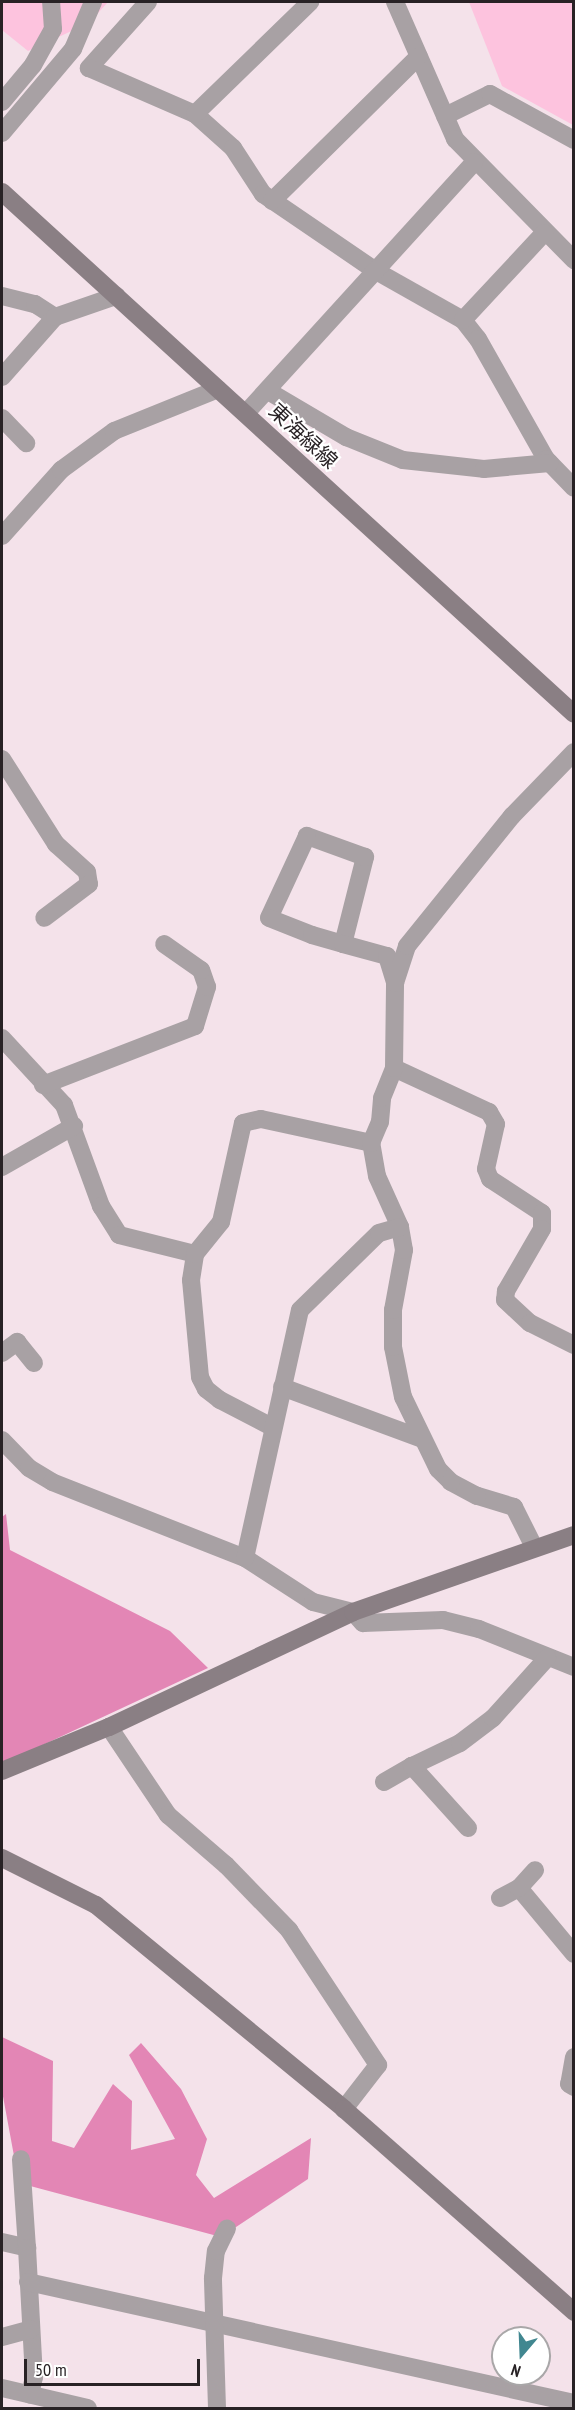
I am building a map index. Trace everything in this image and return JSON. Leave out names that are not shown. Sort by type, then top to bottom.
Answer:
[{"type":"street","points":[[2,102],[33,65],[53,29],[51,2]]},
{"type":"street","points":[[2,133],[72,49],[93,2]]},
{"type":"street","points":[[148,2],[89,68],[195,114],[233,148],[263,194],[272,201],[376,271],[463,320],[550,463],[573,488]]},
{"type":"street","points":[[195,114],[310,2]]},
{"type":"street","points":[[395,2],[455,139],[474,162],[544,233],[572,253]]},
{"type":"street","points":[[272,201],[419,56]]},
{"type":"street","points":[[445,116],[490,94],[573,140]]},
{"type":"street","points":[[246,413],[474,162]]},
{"type":"street","name":"東海緑線","points":[[2,192],[573,714]]},
{"type":"street","points":[[463,320],[544,233]]},
{"type":"street","points":[[2,296],[35,304],[55,317]]},
{"type":"street","points":[[2,377],[55,317],[116,296]]},
{"type":"street","points":[[2,537],[61,470],[114,431],[218,389]]},
{"type":"street","points":[[268,391],[346,437],[403,460],[484,469],[550,463]]},
{"type":"street","points":[[2,418],[26,443]]},
{"type":"street","points":[[395,983],[407,946],[512,816],[573,752]]},
{"type":"street","points":[[2,759],[56,844],[87,872],[89,884],[44,918]]},
{"type":"street","points":[[343,944],[365,857],[307,836],[269,918],[343,944],[387,956],[395,983],[394,1068],[382,1098],[380,1122],[371,1143],[377,1176],[400,1227],[404,1250],[393,1310],[393,1347],[403,1397],[420,1438],[438,1469],[451,1482],[514,1507],[534,1547]]},
{"type":"street","points":[[43,1084],[195,1026],[207,987],[201,970],[164,944]]},
{"type":"street","points":[[2,1038],[64,1105],[74,1126],[101,1206],[119,1235],[195,1254]]},
{"type":"street","points":[[394,1068],[489,1112],[496,1124],[486,1168],[490,1179],[542,1213],[542,1229],[506,1291],[506,1300],[530,1323],[573,1345]]},
{"type":"street","points":[[272,1427],[220,1400],[206,1389],[200,1377],[191,1280],[195,1254],[221,1222],[243,1123],[261,1119],[371,1143]]},
{"type":"street","points":[[2,1167],[74,1126]]},
{"type":"street","points":[[245,1558],[272,1427],[300,1310],[379,1233],[400,1227]]},
{"type":"street","points":[[2,1353],[17,1342],[34,1363]]},
{"type":"street","points":[[282,1387],[420,1438]]},
{"type":"street","points":[[2,1440],[28,1468],[52,1482],[245,1558],[313,1602],[353,1612],[363,1623],[416,1618],[452,1622],[516,1642],[547,1658],[573,1667]]},
{"type":"street","points":[[2,1771],[109,1726],[353,1612],[573,1535]]},
{"type":"street","points":[[384,1782],[460,1743],[493,1718],[547,1658]]},
{"type":"street","points":[[109,1726],[168,1815],[226,1865],[289,1930],[378,2065],[344,2109]]},
{"type":"street","points":[[412,1766],[468,1828]]},
{"type":"street","points":[[2,1858],[96,1905],[344,2109],[572,2307]]},
{"type":"street","points":[[500,1899],[519,1888],[535,1870]]},
{"type":"street","points":[[519,1888],[573,1954]]},
{"type":"street","points":[[573,2057],[569,2084],[573,2087]]},
{"type":"street","points":[[21,2159],[34,2377],[30,2395]]},
{"type":"street","points":[[217,2409],[218,2344],[213,2323],[216,2251],[227,2228]]},
{"type":"street","points":[[2,2242],[27,2248]]},
{"type":"street","points":[[28,2282],[573,2403]]},
{"type":"street","points":[[2,2337],[31,2329]]},
{"type":"street","points":[[2,2388],[88,2409]]},
{"type":"shaded area","points":[[2,2],[108,2],[89,23],[28,51],[2,30]]},
{"type":"shaded area","points":[[469,2],[573,2],[573,125],[502,86]]},
{"type":"shaded area","points":[[6,1514],[10,1550],[170,1631],[208,1668],[2,1764],[2,1517]]},
{"type":"shaded area","points":[[2,2037],[53,2061],[52,2141],[74,2148],[113,2084],[132,2101],[131,2150],[175,2139],[129,2055],[141,2043],[181,2089],[207,2139],[196,2175],[214,2198],[311,2138],[308,2179],[221,2237],[19,2183],[2,2091]]}]
